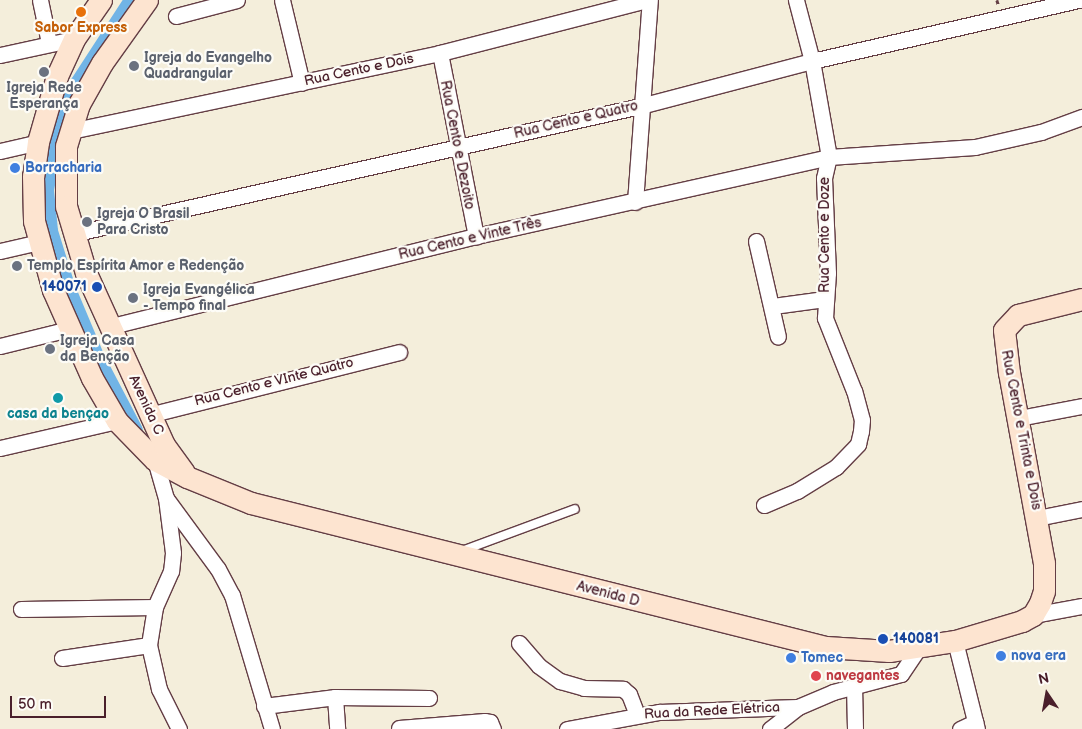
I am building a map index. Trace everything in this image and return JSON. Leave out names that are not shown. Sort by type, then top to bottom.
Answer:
[{"type":"main road","name":"Avenida D","points":[[101,0],[74,39],[57,76],[38,142],[33,199],[38,242],[69,329],[117,421],[155,460],[187,478],[252,503],[453,555],[826,647],[889,651],[955,641],[1033,614]]},
{"type":"main road","name":"Avenida C","points":[[147,0],[102,62],[79,104],[70,132],[64,178],[72,234],[86,273],[112,326],[164,445],[187,478]]},
{"type":"main road","name":"Rua Cento e Trinta e Dois","points":[[1033,614],[1044,591],[1044,563],[1019,418],[1009,373],[1004,330],[1018,315],[1082,299]]},
{"type":"street","points":[[40,0],[49,44]]},
{"type":"street","points":[[176,16],[237,0]]},
{"type":"street","points":[[282,0],[302,83]]},
{"type":"street","points":[[635,202],[648,0]]},
{"type":"street","name":"Rua Cento e Dois","points":[[70,132],[440,52],[648,0]]},
{"type":"street","name":"Rua Cento e Doze","points":[[764,505],[797,491],[836,467],[858,444],[862,431],[862,420],[854,391],[834,348],[825,318],[828,273],[824,178],[829,157],[812,61],[796,0]]},
{"type":"street","name":"Rua Cento e Quatro","points":[[72,234],[640,106],[812,61],[1079,0]]},
{"type":"street","points":[[0,55],[74,39]]},
{"type":"street","name":"Rua Cento e Dezoito","points":[[440,52],[457,148],[476,236]]},
{"type":"street","name":"Rua Cento e Vinte Três","points":[[112,326],[476,236],[635,202],[829,157],[975,147],[1041,132],[1082,117]]},
{"type":"street","points":[[0,151],[38,142]]},
{"type":"street","points":[[0,251],[38,242]]},
{"type":"street","points":[[756,242],[773,306],[778,337]]},
{"type":"street","points":[[773,306],[825,299]]},
{"type":"street","points":[[0,346],[69,329]]},
{"type":"street","name":"Rua Cento e VInte Quatro","points":[[150,415],[399,352]]},
{"type":"street","points":[[1019,418],[1082,406]]},
{"type":"street","points":[[0,448],[117,421]]},
{"type":"street","points":[[155,460],[166,498],[173,553],[171,571],[155,607],[149,645],[160,689],[178,729]]},
{"type":"street","points":[[166,498],[218,569],[232,595],[272,729]]},
{"type":"street","points":[[1037,518],[1082,509]]},
{"type":"street","points":[[1033,614],[1082,606]]},
{"type":"street","points":[[21,609],[155,607]]},
{"type":"street","points":[[955,641],[976,725],[960,729]]},
{"type":"street","points":[[519,643],[543,670],[560,681],[584,688],[623,690],[629,694],[636,715]]},
{"type":"street","points":[[62,658],[149,645]]},
{"type":"street","points":[[770,729],[798,707],[854,685],[901,674],[920,646]]},
{"type":"street","points":[[854,685],[856,729]]},
{"type":"street","points":[[264,706],[334,697],[429,698]]},
{"type":"street","points":[[334,697],[337,729]]},
{"type":"street","name":"Rua da Rede Elétrica","points":[[567,729],[636,715],[798,707]]},
{"type":"street","points":[[399,728],[486,721],[490,722],[493,729]]},
{"type":"lane","points":[[453,555],[575,509]]},
{"type":"waterway","points":[[131,0],[77,83],[59,124],[47,190],[51,231],[69,289],[98,358],[136,430]]},
{"type":"place","name":"Sabor Express","points":[[81,12]]},
{"type":"place","name":"Igreja do Evangelho Quadrangular","points":[[134,66]]},
{"type":"place","name":"Igreja Rede Esperança","points":[[44,72]]},
{"type":"place","name":"Borracharia","points":[[15,168]]},
{"type":"place","name":"Igreja O Brasil Para Cristo","points":[[87,222]]},
{"type":"place","name":"Templo Espírita Amor e Redenção","points":[[17,266]]},
{"type":"place","name":"140071","points":[[97,287]]},
{"type":"place","name":"Igreja Evangélica - Tempo final","points":[[133,298]]},
{"type":"place","name":"Igreja Casa da Benção","points":[[50,349]]},
{"type":"place","name":"casa da bençao","points":[[58,398]]},
{"type":"place","name":"140081","points":[[883,639]]},
{"type":"place","name":"nova era","points":[[1001,656]]},
{"type":"place","name":"Tomec","points":[[791,658]]},
{"type":"place","name":"navegantes","points":[[816,676]]}]
